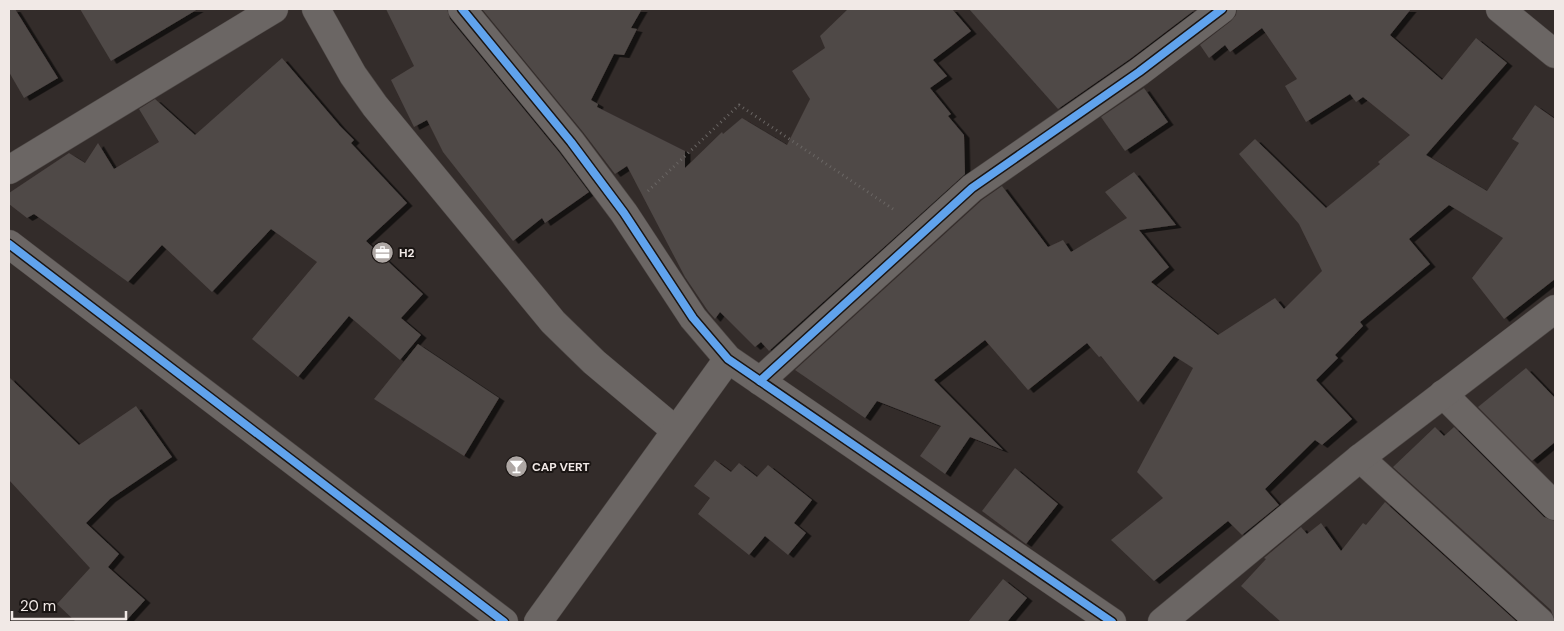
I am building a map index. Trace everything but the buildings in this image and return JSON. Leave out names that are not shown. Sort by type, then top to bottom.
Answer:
[{"type":"street","points":[[9,170],[274,9]]},
{"type":"street","points":[[316,9],[352,75],[375,106],[553,322],[594,362],[675,430]]},
{"type":"street","points":[[462,9],[571,142],[624,213],[693,318],[728,359],[1112,622]]},
{"type":"street","points":[[760,381],[972,188],[1139,72],[1222,9]]},
{"type":"street","points":[[1500,9],[1555,54]]},
{"type":"street","points":[[9,244],[500,621]]},
{"type":"street","points":[[1162,622],[1360,458],[1555,309]]},
{"type":"street","points":[[538,622],[728,359]]},
{"type":"street","points":[[1443,394],[1555,506]]},
{"type":"street","points":[[1360,458],[1527,608],[1540,622]]},
{"type":"path","points":[[624,213],[739,105],[924,230]]},
{"type":"cycle path","points":[[462,9],[571,142],[624,213],[693,318],[728,359],[1112,622]]},
{"type":"cycle path","points":[[760,381],[972,188],[1139,72],[1222,9]]},
{"type":"cycle path","points":[[9,244],[504,622]]},
{"type":"place","name":"H2","points":[[383,253]]},
{"type":"place","name":"CAP VERT","points":[[516,467]]}]
